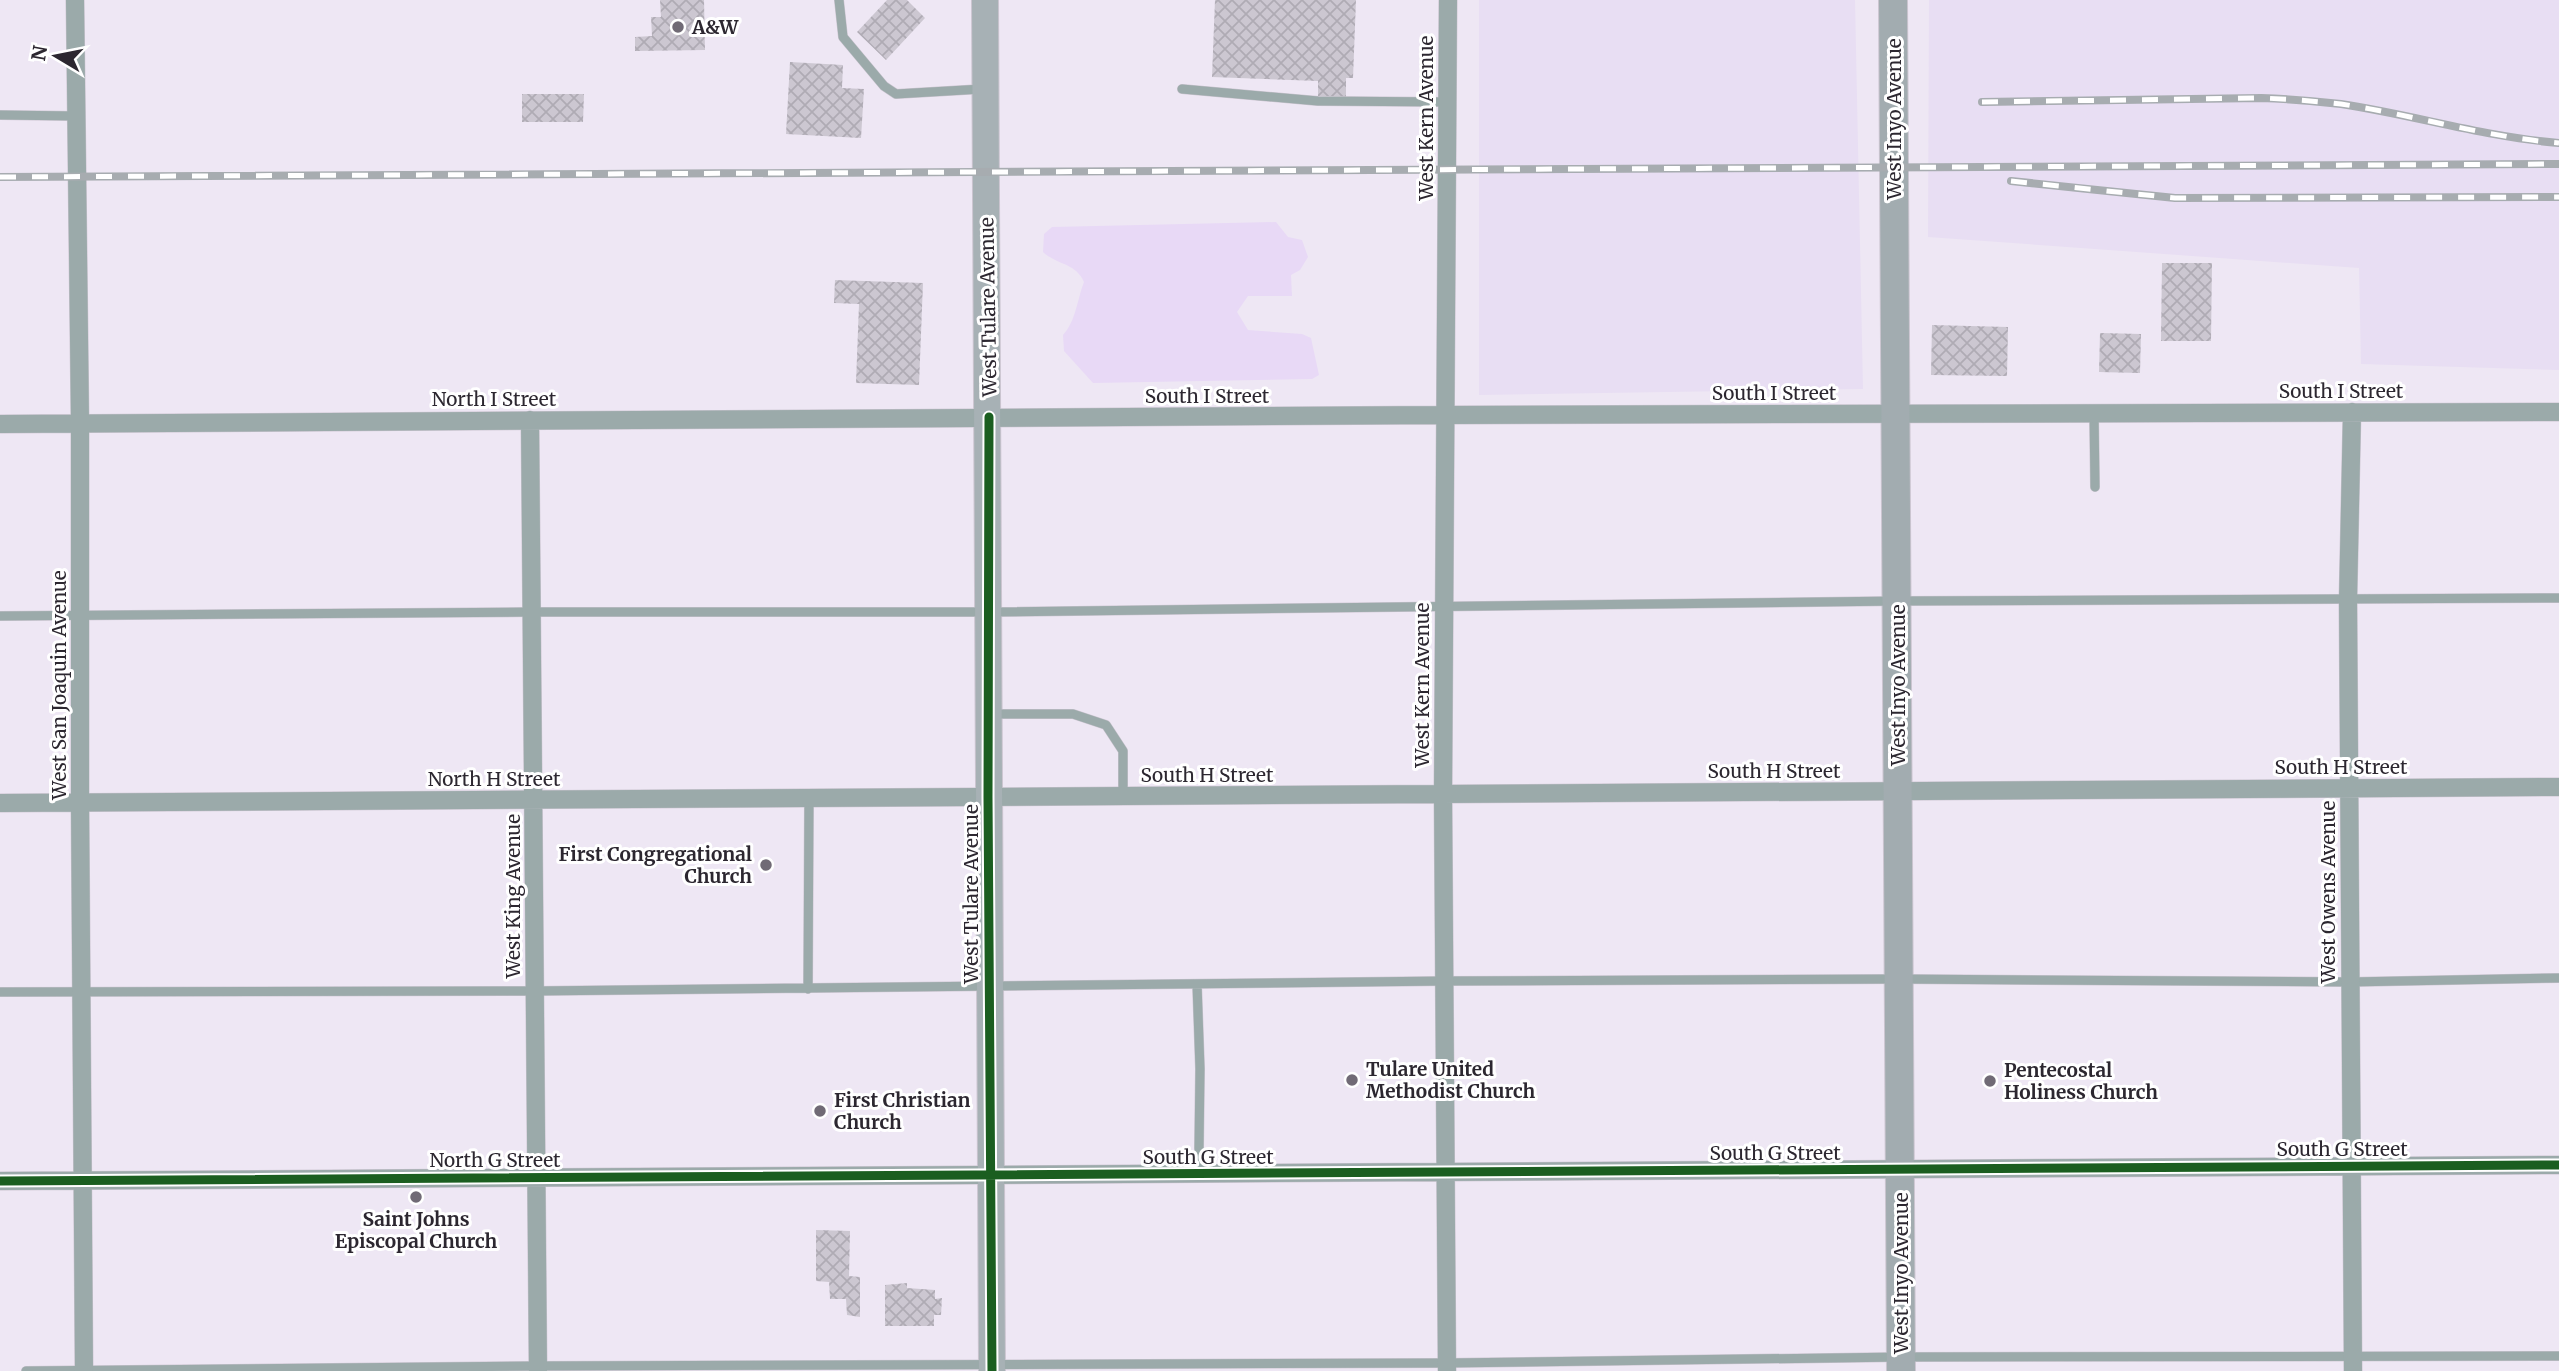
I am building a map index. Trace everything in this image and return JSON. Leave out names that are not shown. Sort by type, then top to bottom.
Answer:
[{"type":"main road","name":"West Tulare Avenue","points":[[985,0],[992,1369]]},
{"type":"main road","name":"West Inyo Avenue","points":[[1893,0],[1901,1364]]},
{"type":"street","name":"West San Joaquin Avenue","points":[[75,0],[80,422],[84,1371]]},
{"type":"street","name":"West Kern Avenue","points":[[1447,1367],[1443,607],[1448,0]]},
{"type":"street","name":"West Owens Avenue","points":[[2352,412],[2348,788],[2353,1364]]},
{"type":"street","name":"South I Street","points":[[989,417],[2559,412]]},
{"type":"street","name":"North I Street","points":[[0,424],[989,417]]},
{"type":"street","name":"West King Avenue","points":[[530,420],[538,1368]]},
{"type":"street","name":"South H Street","points":[[988,797],[2559,787]]},
{"type":"street","name":"North H Street","points":[[0,803],[988,797]]},
{"type":"street","name":"South G Street","points":[[990,1176],[2559,1165]]},
{"type":"street","name":"North G Street","points":[[0,1181],[990,1176]]},
{"type":"lane","points":[[839,0],[843,37],[884,86],[896,94],[987,89]]},
{"type":"lane","points":[[1182,89],[1318,101],[1447,102]]},
{"type":"lane","points":[[0,116],[75,116]]},
{"type":"lane","points":[[2094,413],[2095,487]]},
{"type":"lane","points":[[0,616],[989,612],[1898,601],[2559,598]]},
{"type":"lane","points":[[989,714],[1073,714],[1106,725],[1123,751],[1123,796]]},
{"type":"lane","points":[[808,989],[809,797]]},
{"type":"lane","points":[[0,992],[808,989],[1445,981],[1899,979],[2350,982],[2559,978]]},
{"type":"lane","points":[[1198,984],[1201,1174]]},
{"type":"lane","points":[[26,1371],[2353,1364],[2559,1356]]},
{"type":"shaded area","points":[[1479,0],[1855,0],[1863,389],[1479,395]]},
{"type":"shaded area","points":[[1929,0],[2559,0],[2559,370],[2361,364],[2359,268],[1928,237]]},
{"type":"shaded area","points":[[1276,222],[1288,237],[1302,240],[1308,257],[1300,270],[1291,275],[1292,296],[1248,296],[1237,312],[1248,330],[1302,334],[1311,338],[1319,375],[1312,379],[1093,383],[1064,351],[1063,335],[1074,317],[1084,282],[1076,271],[1043,252],[1044,234],[1052,227]]},
{"type":"building","name":"A&W","points":[[660,0],[704,0],[705,50],[635,51],[635,37],[652,36],[651,17],[661,17]]},
{"type":"building","points":[[887,0],[907,0],[925,18],[886,60],[857,32]]},
{"type":"building","points":[[1215,0],[1356,0],[1353,78],[1346,78],[1346,97],[1318,96],[1318,81],[1212,77]]},
{"type":"building","points":[[790,62],[843,65],[842,88],[864,89],[861,138],[786,134]]},
{"type":"building","points":[[522,94],[584,94],[583,122],[522,122]]},
{"type":"building","points":[[2162,263],[2212,263],[2211,341],[2161,341]]},
{"type":"building","points":[[835,280],[923,283],[919,385],[856,383],[859,304],[834,303]]},
{"type":"building","points":[[1932,325],[2008,327],[2007,376],[1931,375]]},
{"type":"building","points":[[2100,333],[2141,334],[2140,373],[2099,372]]},
{"type":"building","points":[[816,1230],[850,1231],[849,1276],[860,1277],[860,1317],[847,1315],[846,1299],[830,1299],[829,1282],[816,1281]]},
{"type":"building","points":[[907,1283],[907,1288],[935,1290],[935,1299],[942,1298],[941,1315],[934,1315],[934,1326],[885,1326],[885,1285]]},
{"type":"railway","points":[[1982,102],[2261,98],[2301,100],[2341,104],[2504,136],[2559,143]]},
{"type":"railway","points":[[0,177],[2559,164]]},
{"type":"railway","points":[[2011,181],[2175,198],[2559,197]]},
{"type":"cycle path","points":[[989,417],[988,797],[992,1371]]},
{"type":"cycle path","points":[[0,1181],[2559,1165]]},
{"type":"place","name":"A&W","points":[[678,27]]},
{"type":"place","name":"First Congregational Church","points":[[766,865]]},
{"type":"place","name":"Tulare United Methodist Church","points":[[1352,1080]]},
{"type":"place","name":"Pentecostal Holiness Church","points":[[1990,1081]]},
{"type":"place","name":"First Christian Church","points":[[820,1111]]},
{"type":"place","name":"Saint Johns Episcopal Church","points":[[416,1197]]}]
